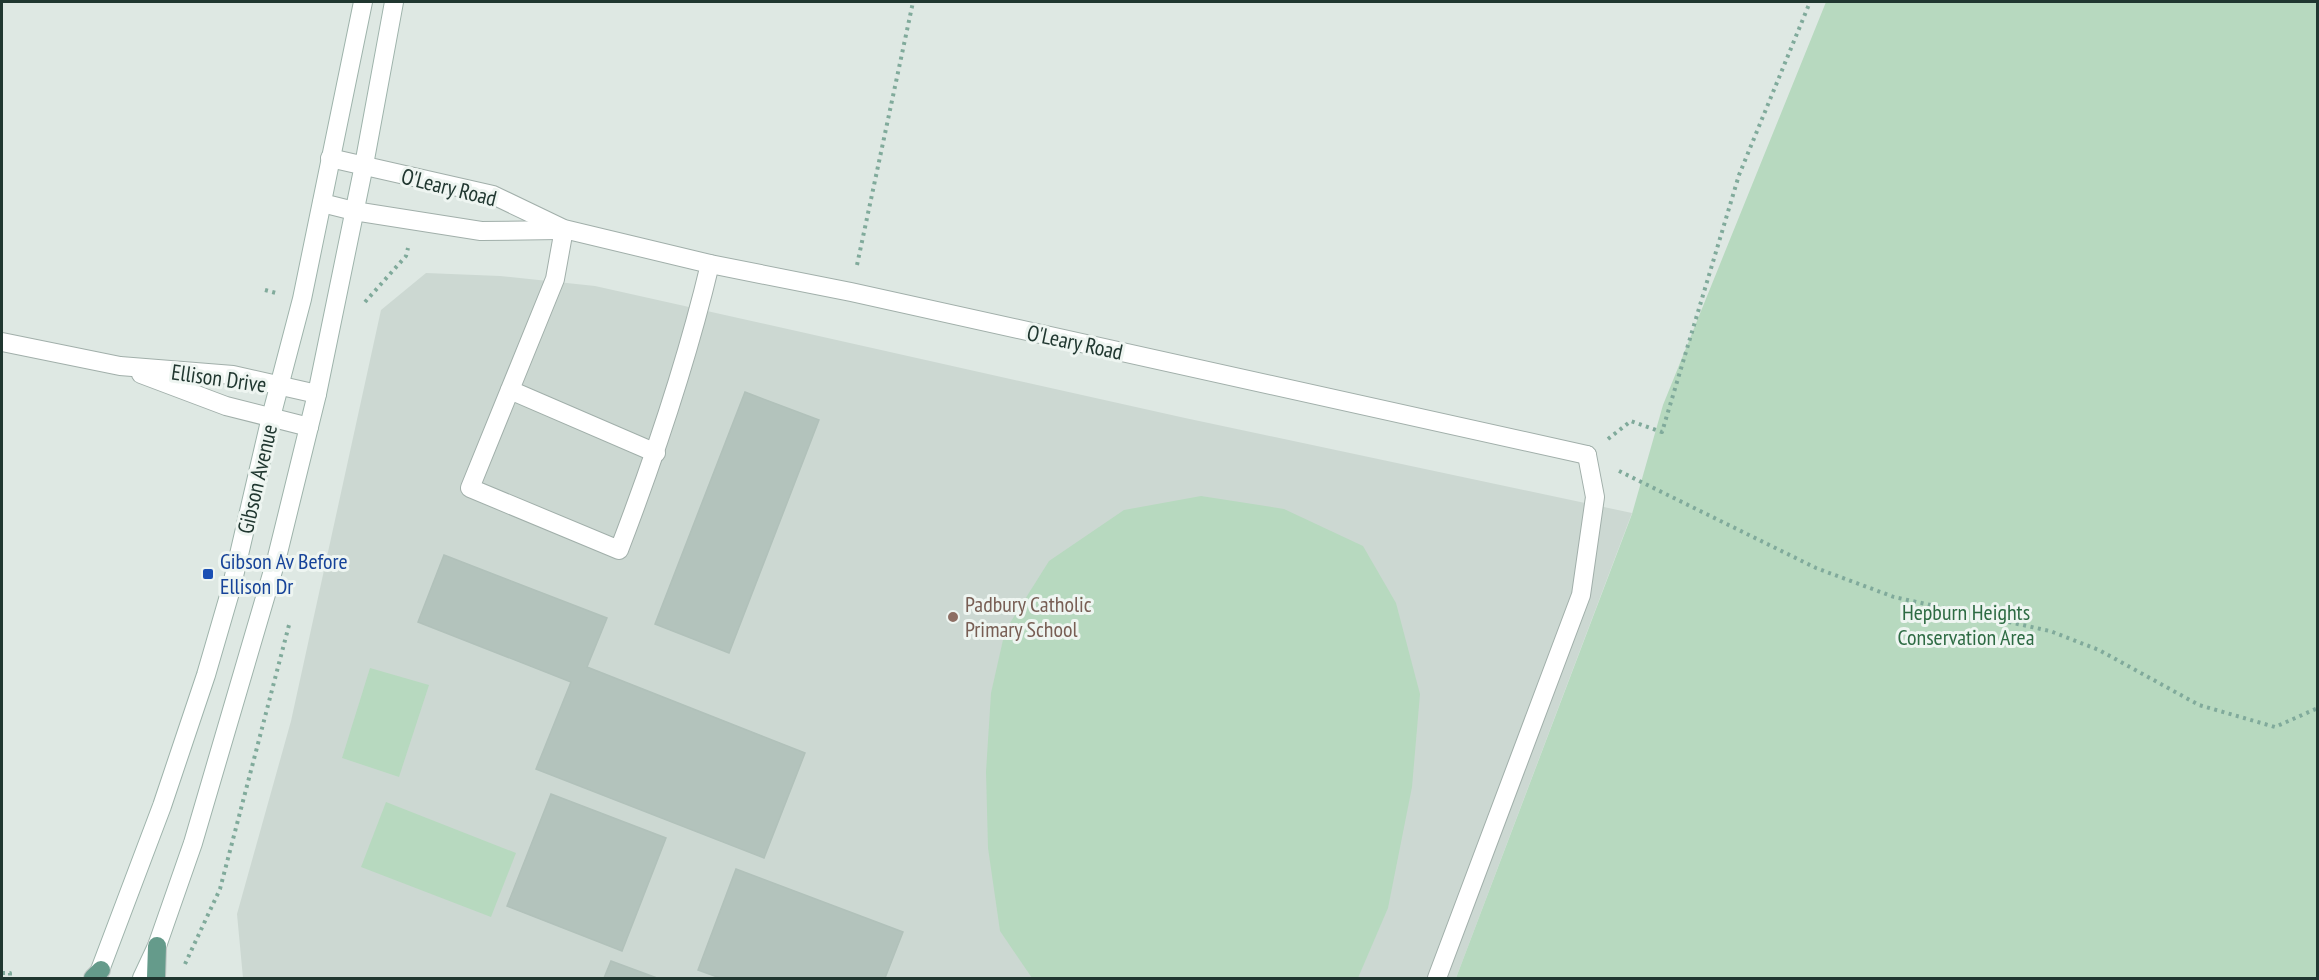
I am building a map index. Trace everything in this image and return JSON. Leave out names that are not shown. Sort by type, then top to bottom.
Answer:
[{"type":"main road","points":[[156,978],[157,946]]},
{"type":"street","name":"Gibson Avenue","points":[[97,976],[162,806],[206,675],[231,590],[271,417],[302,299],[363,2]]},
{"type":"street","name":"Gibson Avenue","points":[[142,978],[157,946],[179,886],[225,738],[277,557],[317,394],[364,165],[394,2]]},
{"type":"street","name":"O'Leary Road","points":[[330,158],[493,195],[564,230],[710,264],[851,292],[1587,455]]},
{"type":"street","name":"O'Leary Road","points":[[322,203],[354,211],[481,231],[564,230]]},
{"type":"street","points":[[564,230],[555,279],[470,488],[619,550],[656,453],[700,308],[710,264]]},
{"type":"street","name":"Ellison Drive","points":[[2,342],[120,366],[233,375],[317,394]]},
{"type":"street","name":"Ellison Drive","points":[[120,366],[226,406],[309,427]]},
{"type":"street","points":[[510,390],[656,453]]},
{"type":"street","points":[[1437,978],[1581,595],[1595,497],[1587,455]]},
{"type":"path","points":[[851,292],[914,2]]},
{"type":"path","points":[[1810,2],[1739,175],[1662,432],[1631,421],[1587,455],[1816,568],[1894,597],[2050,631],[2099,650],[2199,705],[2275,727],[2318,708]]},
{"type":"path","points":[[2,973],[10,973],[10,978]]},
{"type":"shaded area","name":"Padbury Catholic Primary School","points":[[426,273],[500,276],[595,286],[1185,418],[1632,513],[1456,978],[243,978],[237,914],[291,721],[381,310]]},
{"type":"green space","name":"Hepburn Heights Conservation Area","points":[[1826,2],[2317,2],[2317,978],[1456,978],[1632,514],[1663,405]]},
{"type":"green space","points":[[1201,496],[1284,509],[1363,546],[1396,603],[1420,694],[1412,787],[1388,908],[1358,978],[1032,978],[1000,931],[988,848],[986,772],[991,693],[1005,631],[1049,561],[1124,510]]},
{"type":"green space","points":[[370,668],[429,685],[399,777],[342,758]]},
{"type":"green space","points":[[386,802],[516,853],[491,917],[361,867]]},
{"type":"building","points":[[745,392],[819,420],[729,653],[655,624]]},
{"type":"building","points":[[444,555],[607,618],[587,667],[805,753],[764,858],[536,769],[571,682],[418,622]]},
{"type":"building","points":[[551,794],[666,838],[622,951],[507,906]]},
{"type":"building","points":[[736,869],[903,932],[885,978],[720,978],[698,970]]},
{"type":"building","points":[[611,961],[657,978],[604,978]]},
{"type":"place","name":"Gibson Av Before Ellison Dr","points":[[208,574]]},
{"type":"place","name":"Padbury Catholic Primary School","points":[[953,617]]}]
